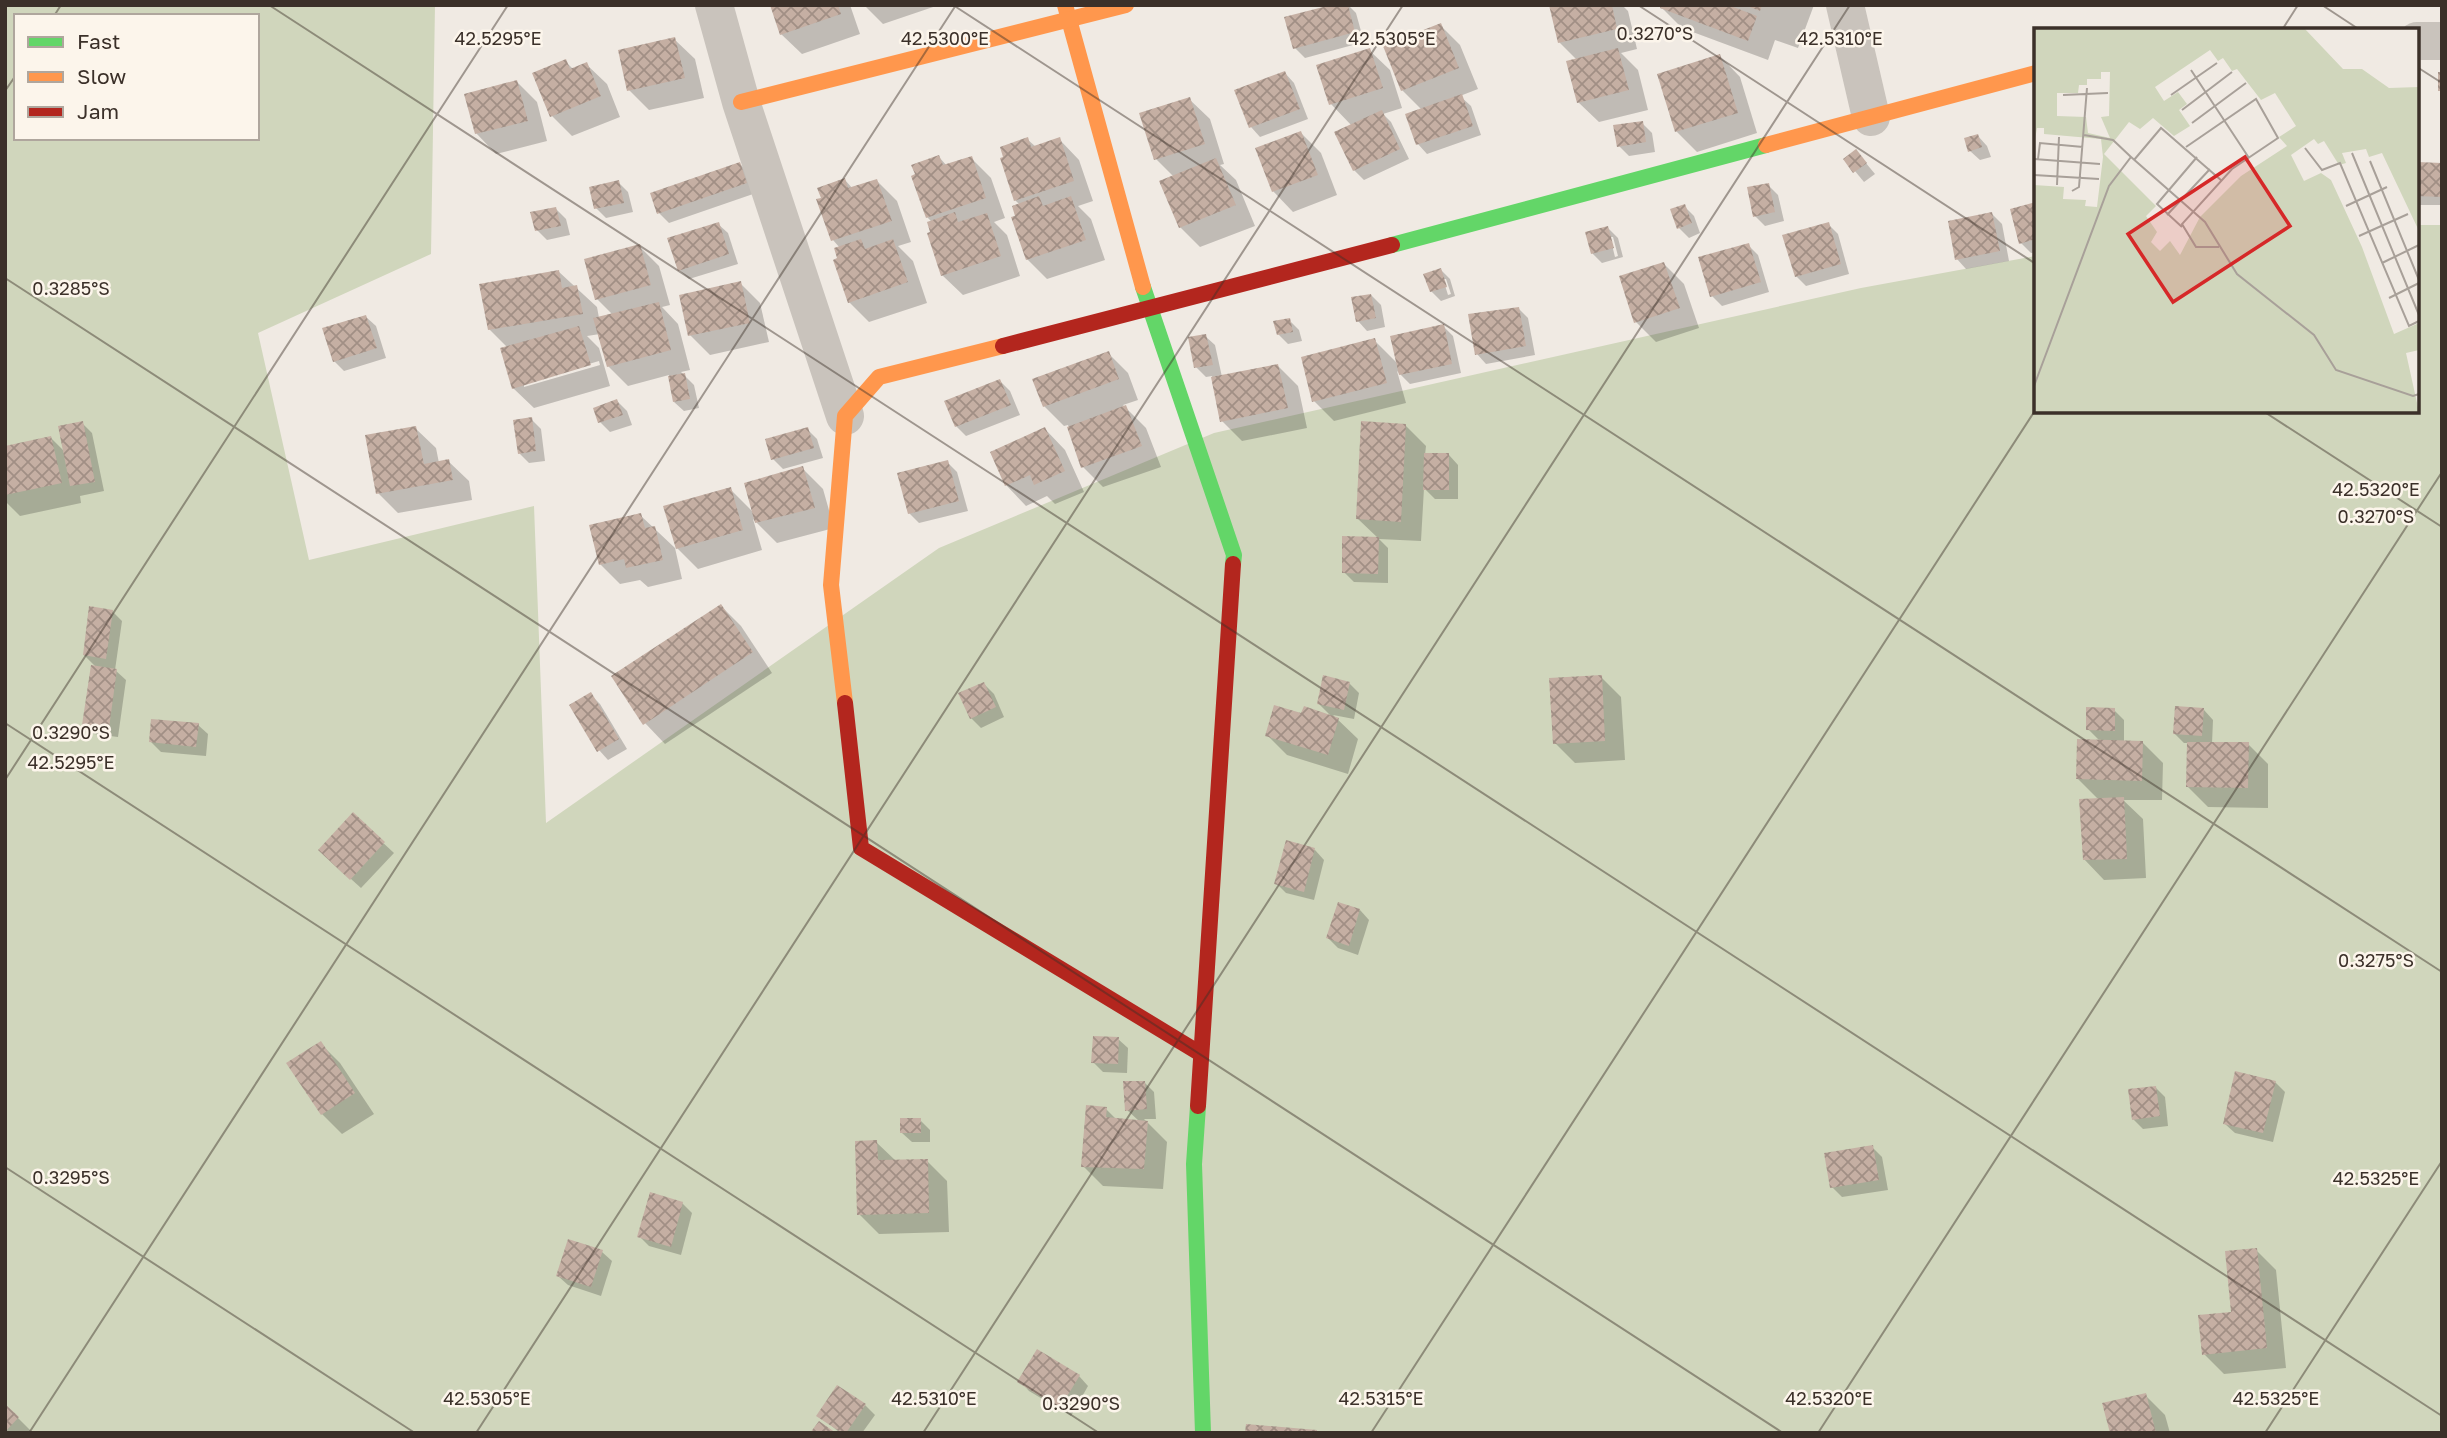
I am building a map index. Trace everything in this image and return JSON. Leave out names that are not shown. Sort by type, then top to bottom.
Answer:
[{"type":"street","points":[[714,5],[741,102],[845,416],[831,585],[861,848],[1201,1054]]},
{"type":"street","points":[[741,102],[1067,13],[1126,5]]},
{"type":"street","points":[[1845,5],[1871,117]]},
{"type":"street","points":[[1067,13],[1149,310],[1234,555],[1194,1164],[1203,1433]]},
{"type":"street","points":[[2419,41],[2442,41]]},
{"type":"street","points":[[845,416],[879,377],[1149,310],[2034,74]]},
{"type":"green space","points":[[5,5],[435,5],[431,254],[258,333],[309,560],[534,506],[546,823],[939,548],[1214,433],[1861,288],[2034,256],[2034,413],[2419,413],[2419,225],[2442,225],[2442,1433],[5,1433]]},
{"type":"building","points":[[770,5],[838,5],[841,14],[780,35]]},
{"type":"building","points":[[1331,5],[1348,5],[1355,32],[1293,49],[1284,17]]},
{"type":"building","points":[[1549,5],[1612,5],[1617,29],[1558,43]]},
{"type":"building","points":[[1661,5],[1728,5],[1757,16],[1748,41],[1660,8]]},
{"type":"building","points":[[1745,5],[1762,5],[1760,11]]},
{"type":"building","points":[[1441,23],[1459,68],[1401,91],[1383,46]]},
{"type":"building","points":[[675,37],[685,78],[627,91],[618,50]]},
{"type":"building","points":[[1370,48],[1383,88],[1329,105],[1316,65]]},
{"type":"building","points":[[1618,48],[1629,90],[1577,103],[1566,61]]},
{"type":"building","points":[[1720,54],[1738,113],[1675,132],[1657,74]]},
{"type":"building","points":[[566,59],[570,69],[587,62],[601,96],[550,117],[532,73]]},
{"type":"building","points":[[1285,71],[1300,109],[1249,128],[1234,90]]},
{"type":"building","points":[[2438,72],[2442,72],[2442,91],[2438,91]]},
{"type":"building","points":[[517,80],[528,121],[475,134],[464,94]]},
{"type":"building","points":[[1462,94],[1473,126],[1416,145],[1405,114]]},
{"type":"building","points":[[1190,97],[1205,144],[1154,160],[1139,113]]},
{"type":"building","points":[[1382,110],[1400,149],[1353,171],[1334,132]]},
{"type":"building","points":[[1643,121],[1646,142],[1617,147],[1613,125]]},
{"type":"building","points":[[1301,131],[1318,175],[1272,192],[1255,148]]},
{"type":"building","points":[[1978,134],[1982,147],[1968,152],[1964,138]]},
{"type":"building","points":[[1028,137],[1031,147],[1060,137],[1074,181],[1014,201],[1000,158],[1003,157],[1000,147]]},
{"type":"building","points":[[1856,149],[1867,163],[1853,173],[1843,159]]},
{"type":"building","points":[[939,155],[943,165],[972,156],[986,198],[926,218],[911,176],[915,174],[911,165]]},
{"type":"building","points":[[1216,158],[1236,205],[1179,228],[1159,181]]},
{"type":"building","points":[[740,162],[747,183],[657,214],[650,193]]},
{"type":"building","points":[[2419,162],[2442,163],[2442,197],[2419,196]]},
{"type":"building","points":[[845,178],[848,188],[877,179],[892,221],[831,241],[816,199],[821,198],[817,188]]},
{"type":"building","points":[[619,180],[624,203],[594,209],[589,187]]},
{"type":"building","points":[[1769,183],[1775,212],[1753,217],[1747,187]]},
{"type":"building","points":[[1039,196],[1043,206],[1071,196],[1086,240],[1026,260],[1011,217],[1015,216],[1012,206]]},
{"type":"building","points":[[2034,203],[2034,240],[2019,244],[2010,209]]},
{"type":"building","points":[[1685,204],[1692,223],[1677,229],[1670,209]]},
{"type":"building","points":[[556,207],[561,226],[535,231],[530,212]]},
{"type":"building","points":[[955,212],[958,222],[987,213],[1001,256],[941,276],[927,233],[930,232],[927,222]]},
{"type":"building","points":[[1992,212],[2000,251],[1955,260],[1948,221]]},
{"type":"building","points":[[719,222],[729,254],[678,271],[667,238]]},
{"type":"building","points":[[1829,222],[1841,264],[1795,277],[1782,235]]},
{"type":"building","points":[[1608,226],[1614,248],[1591,254],[1585,232]]},
{"type":"building","points":[[861,239],[865,249],[893,239],[908,282],[848,303],[833,260],[837,258],[834,248]]},
{"type":"building","points":[[1749,243],[1761,282],[1710,297],[1698,257]]},
{"type":"building","points":[[640,244],[651,285],[595,300],[584,259]]},
{"type":"building","points":[[1664,262],[1680,308],[1634,323],[1619,276]]},
{"type":"building","points":[[1441,268],[1447,287],[1430,292],[1423,274]]},
{"type":"building","points":[[559,270],[562,288],[577,285],[583,314],[488,330],[479,284]]},
{"type":"building","points":[[741,281],[750,323],[688,336],[679,295]]},
{"type":"building","points":[[1371,294],[1376,318],[1356,322],[1351,297]]},
{"type":"building","points":[[659,302],[671,350],[607,367],[593,318]]},
{"type":"building","points":[[1519,307],[1526,346],[1475,355],[1468,314]]},
{"type":"building","points":[[366,315],[377,348],[333,362],[322,328]]},
{"type":"building","points":[[1290,318],[1293,332],[1277,335],[1273,321]]},
{"type":"building","points":[[1444,324],[1452,364],[1399,375],[1390,336]]},
{"type":"building","points":[[579,326],[591,365],[512,389],[500,348]]},
{"type":"building","points":[[1206,334],[1213,365],[1194,368],[1188,337]]},
{"type":"building","points":[[1375,338],[1387,383],[1312,402],[1301,357]]},
{"type":"building","points":[[1109,351],[1119,379],[1043,407],[1032,379]]},
{"type":"building","points":[[1278,364],[1288,408],[1220,422],[1211,377]]},
{"type":"building","points":[[685,373],[690,399],[673,402],[668,376]]},
{"type":"building","points":[[1000,379],[1011,405],[955,427],[944,401]]},
{"type":"building","points":[[617,399],[623,415],[598,423],[593,408]]},
{"type":"building","points":[[1126,405],[1142,446],[1081,468],[1067,427]]},
{"type":"building","points":[[532,417],[536,451],[518,454],[513,420]]},
{"type":"building","points":[[83,421],[95,482],[70,486],[58,426]]},
{"type":"building","points":[[1361,421],[1406,424],[1401,522],[1356,519]]},
{"type":"building","points":[[416,426],[424,464],[449,459],[453,480],[376,494],[365,435]]},
{"type":"building","points":[[808,427],[814,448],[771,460],[765,439]]},
{"type":"building","points":[[1045,427],[1065,471],[1034,485],[1030,475],[1005,486],[990,452]]},
{"type":"building","points":[[51,436],[62,483],[5,495],[5,446]]},
{"type":"building","points":[[1424,453],[1449,453],[1449,490],[1423,490]]},
{"type":"building","points":[[948,460],[959,501],[908,514],[897,473]]},
{"type":"building","points":[[803,466],[815,508],[755,523],[744,483]]},
{"type":"building","points":[[731,487],[743,530],[676,549],[663,506]]},
{"type":"building","points":[[641,513],[645,528],[655,526],[663,560],[626,568],[624,559],[599,565],[589,525]]},
{"type":"building","points":[[1342,536],[1379,537],[1378,574],[1342,573]]},
{"type":"building","points":[[721,604],[753,652],[643,725],[611,676]]},
{"type":"building","points":[[89,606],[113,610],[106,659],[83,655]]},
{"type":"building","points":[[91,665],[117,669],[109,728],[82,725]]},
{"type":"building","points":[[1323,675],[1350,682],[1344,710],[1317,704]]},
{"type":"building","points":[[1602,675],[1605,741],[1553,744],[1549,678]]},
{"type":"building","points":[[984,682],[996,707],[970,719],[958,693]]},
{"type":"building","points":[[591,692],[619,739],[597,752],[569,705]]},
{"type":"building","points":[[1274,705],[1301,713],[1304,706],[1339,718],[1328,755],[1265,736]]},
{"type":"building","points":[[2175,706],[2204,708],[2202,736],[2173,734]]},
{"type":"building","points":[[2086,707],[2115,708],[2115,731],[2086,730]]},
{"type":"building","points":[[151,719],[199,723],[196,747],[149,742]]},
{"type":"building","points":[[2077,739],[2143,741],[2142,781],[2076,779]]},
{"type":"building","points":[[2187,742],[2249,742],[2248,788],[2186,787]]},
{"type":"building","points":[[2124,797],[2127,859],[2083,860],[2079,799]]},
{"type":"building","points":[[353,812],[385,842],[350,880],[318,850]]},
{"type":"building","points":[[1286,840],[1315,848],[1304,892],[1274,884]]},
{"type":"building","points":[[1338,902],[1360,909],[1349,946],[1326,938]]},
{"type":"building","points":[[1093,1036],[1119,1037],[1118,1064],[1091,1063]]},
{"type":"building","points":[[321,1041],[355,1093],[321,1115],[286,1063]]},
{"type":"building","points":[[2235,1071],[2276,1081],[2263,1133],[2223,1124]]},
{"type":"building","points":[[1123,1081],[1145,1081],[1147,1109],[1125,1111]]},
{"type":"building","points":[[2156,1086],[2160,1116],[2132,1120],[2128,1089]]},
{"type":"building","points":[[1086,1105],[1107,1107],[1106,1117],[1148,1121],[1144,1169],[1081,1167]]},
{"type":"building","points":[[900,1118],[921,1118],[921,1133],[900,1133]]},
{"type":"building","points":[[877,1140],[878,1160],[928,1159],[929,1213],[857,1215],[855,1141]]},
{"type":"building","points":[[1873,1145],[1879,1180],[1830,1188],[1824,1153]]},
{"type":"building","points":[[650,1192],[683,1202],[671,1247],[637,1237]]},
{"type":"building","points":[[568,1239],[603,1250],[591,1287],[556,1276]]},
{"type":"building","points":[[2257,1248],[2267,1348],[2202,1355],[2198,1315],[2231,1312],[2225,1251]]},
{"type":"building","points":[[1037,1349],[1080,1375],[1060,1408],[1017,1382]]},
{"type":"building","points":[[837,1385],[866,1404],[846,1433],[816,1416]]},
{"type":"building","points":[[2146,1393],[2156,1433],[2110,1433],[2102,1403]]},
{"type":"building","points":[[5,1404],[19,1417],[5,1432]]},
{"type":"building","points":[[819,1421],[836,1433],[810,1433]]},
{"type":"building","points":[[1246,1424],[1317,1430],[1317,1433],[1245,1433]]},
{"type":"traffic: fast","points":[[1392,245],[1766,145]]},
{"type":"traffic: fast","points":[[1143,287],[1234,555],[1233,564]]},
{"type":"traffic: fast","points":[[1198,1106],[1194,1164],[1203,1433]]},
{"type":"traffic: slow","points":[[1065,5],[1143,287]]},
{"type":"traffic: slow","points":[[741,102],[1126,5]]},
{"type":"traffic: slow","points":[[1766,145],[2034,74]]},
{"type":"traffic: slow","points":[[845,703],[831,585],[845,416],[879,377],[1003,346]]},
{"type":"traffic: jam","points":[[1003,346],[1392,245]]},
{"type":"traffic: jam","points":[[1198,1106],[1233,564]]},
{"type":"traffic: jam","points":[[845,703],[861,848],[1201,1054]]}]
